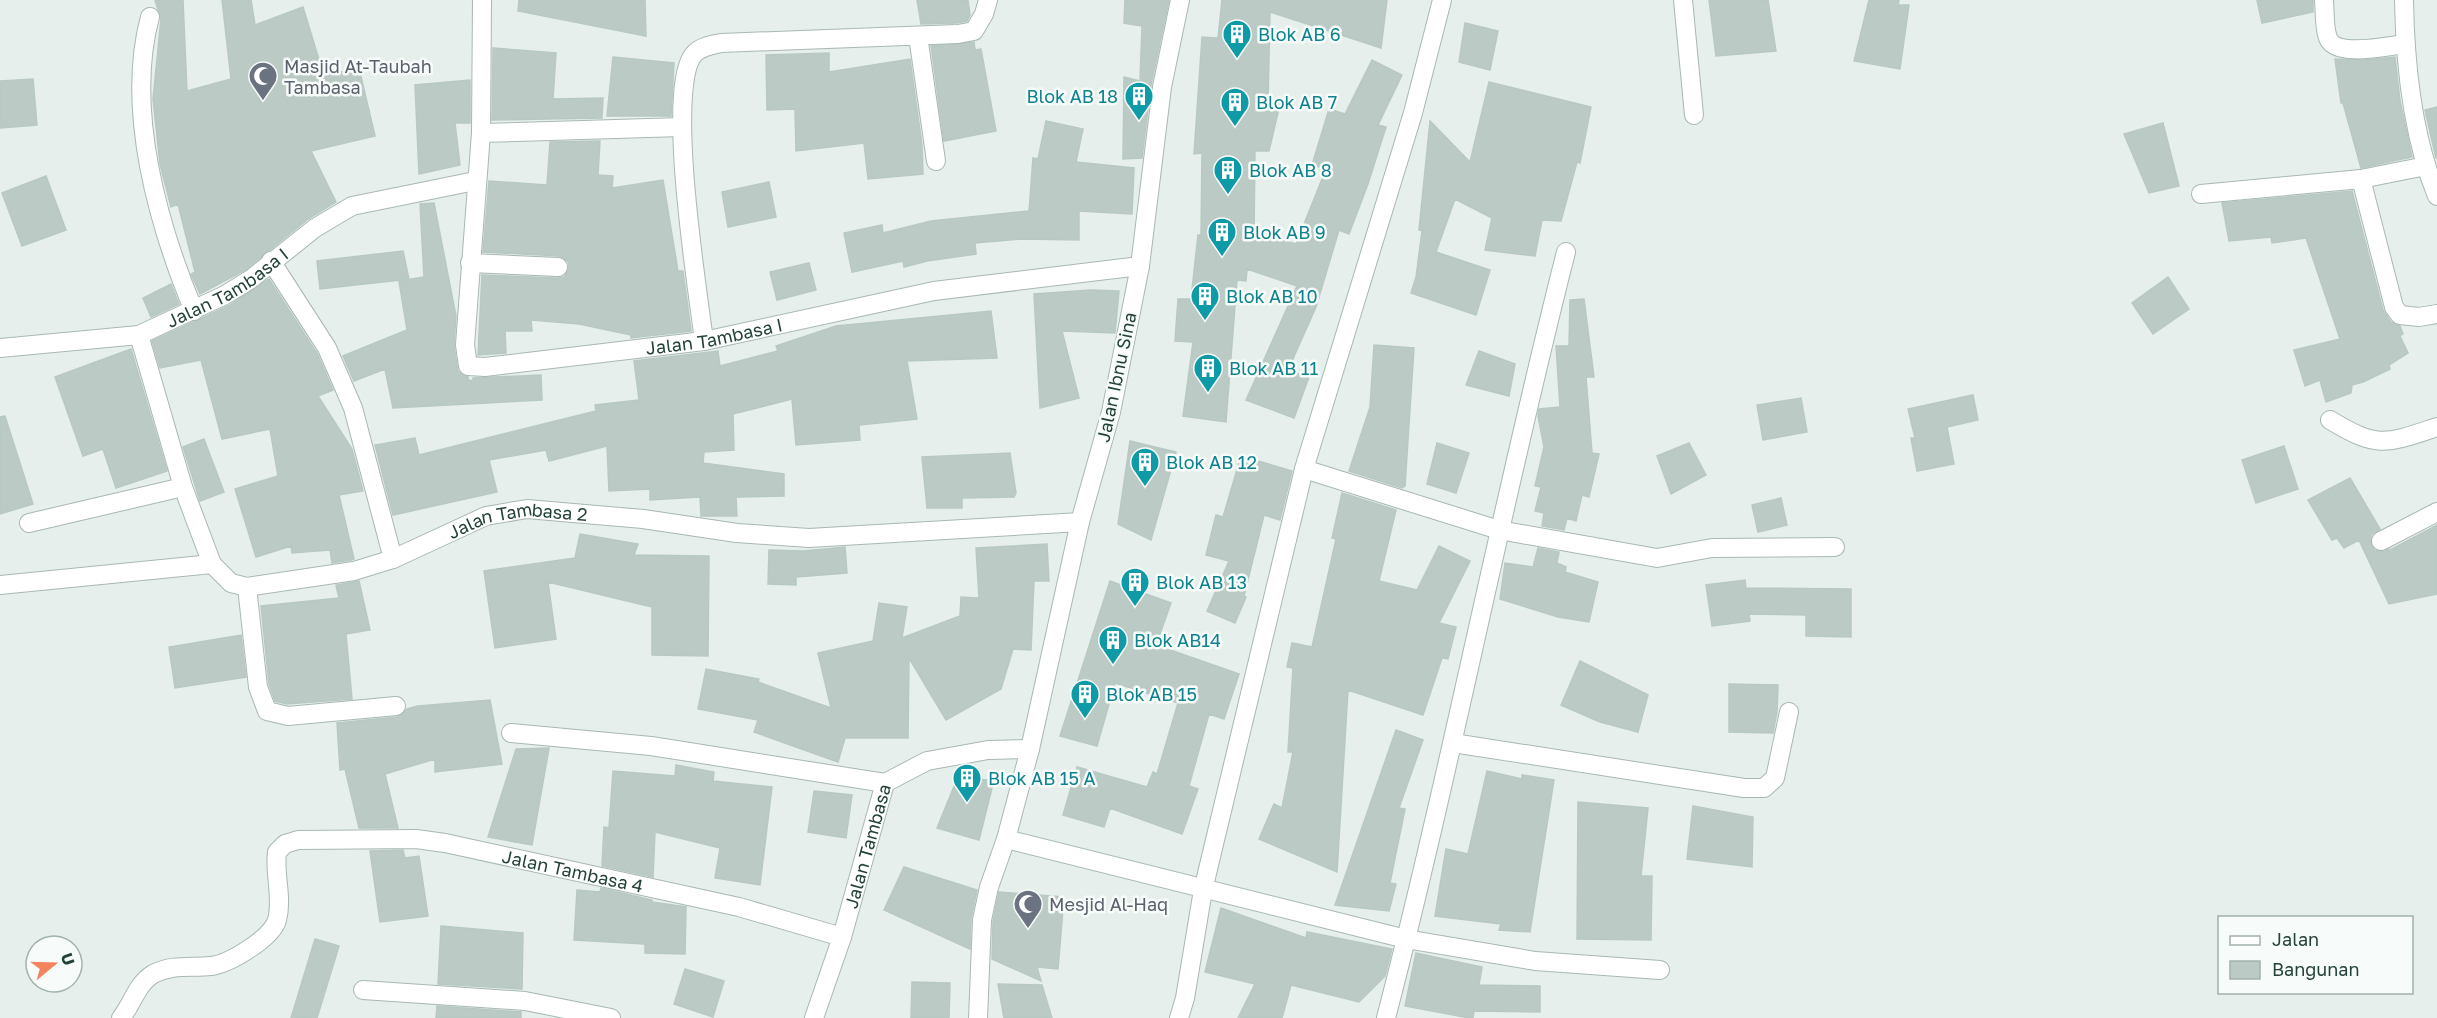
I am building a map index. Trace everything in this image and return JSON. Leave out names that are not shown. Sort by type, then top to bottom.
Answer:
[{"type":"street","name":"Jalan Tambasa I","points":[[482,0],[481,134],[475,181],[465,345],[468,366],[485,367],[704,341],[934,291],[1140,266]]},
{"type":"street","points":[[704,341],[682,127],[682,88],[688,64],[695,53],[704,47],[721,43],[918,36],[974,31],[984,14],[988,0]]},
{"type":"street","name":"Jalan Ibnu Sina","points":[[978,1018],[982,920],[989,887],[1006,839],[1030,749],[1080,522],[1111,412],[1140,266],[1162,87],[1180,0]]},
{"type":"street","points":[[1179,1018],[1185,998],[1203,890],[1304,469],[1413,113],[1442,0]]},
{"type":"street","points":[[1683,0],[1694,115]]},
{"type":"street","points":[[2324,0],[2327,37],[2333,45],[2344,50],[2405,44]]},
{"type":"street","points":[[2404,0],[2405,44],[2437,196]]},
{"type":"street","points":[[150,17],[142,45],[140,69],[146,143],[179,276],[194,311]]},
{"type":"street","points":[[918,36],[936,161]]},
{"type":"street","points":[[481,134],[682,127]]},
{"type":"street","points":[[2201,194],[2431,173]]},
{"type":"street","points":[[2361,179],[2394,307],[2400,315],[2412,318],[2437,314]]},
{"type":"street","name":"Jalan Tambasa I","points":[[0,348],[139,335],[194,311],[251,279],[271,261],[325,221],[352,206],[475,181]]},
{"type":"street","points":[[1386,1018],[1453,743],[1526,407],[1566,252]]},
{"type":"street","points":[[271,261],[327,348],[353,408],[393,559]]},
{"type":"street","points":[[470,263],[558,267]]},
{"type":"street","points":[[139,335],[183,487],[212,564],[231,583],[247,587],[258,687],[267,711],[288,716],[396,706]]},
{"type":"street","points":[[2331,420],[2350,432],[2375,442],[2390,443],[2437,428]]},
{"type":"street","points":[[1304,469],[1499,530],[1657,558],[1712,548],[1835,547]]},
{"type":"street","points":[[29,523],[183,487]]},
{"type":"street","name":"Jalan Tambasa 2","points":[[247,587],[354,571],[393,559],[486,516],[527,509],[643,519],[737,533],[809,538],[1080,522]]},
{"type":"street","points":[[2381,541],[2437,512]]},
{"type":"street","points":[[0,585],[212,564]]},
{"type":"street","points":[[1453,743],[1744,788],[1764,788],[1775,778],[1789,712]]},
{"type":"street","points":[[511,733],[651,746],[885,783]]},
{"type":"street","name":"Jalan Tambasa","points":[[814,1018],[842,937],[885,783],[927,761],[988,750],[1030,749]]},
{"type":"street","name":"Jalan Tambasa 4","points":[[121,1018],[139,986],[152,975],[168,968],[212,966],[225,962],[268,934],[277,921],[277,852],[285,844],[298,840],[416,839],[445,843],[738,907],[842,937]]},
{"type":"street","points":[[1006,839],[1406,939],[1535,961],[1660,970]]},
{"type":"street","points":[[363,990],[525,1002],[611,1018]]},
{"type":"building","points":[[155,0],[183,0],[187,91],[231,79],[222,0],[251,0],[255,25],[303,7],[324,76],[359,68],[375,136],[311,151],[336,202],[308,219],[245,270],[200,294],[191,274],[195,272],[178,204],[171,207],[160,164],[153,99],[161,19]]},
{"type":"building","points":[[519,0],[645,0],[646,36],[518,11]]},
{"type":"building","points":[[917,0],[968,0],[970,15],[967,21],[957,23],[921,24]]},
{"type":"building","points":[[1125,0],[1169,0],[1151,85],[1142,158],[1123,159],[1124,77],[1140,81],[1142,26],[1124,23]]},
{"type":"building","points":[[1222,0],[1387,0],[1381,48],[1270,12],[1268,102],[1280,104],[1269,151],[1255,151],[1254,232],[1296,244],[1326,169],[1312,165],[1329,109],[1345,114],[1372,60],[1402,75],[1378,125],[1386,127],[1349,234],[1339,230],[1316,307],[1288,370],[1309,377],[1294,418],[1246,400],[1297,286],[1247,269],[1246,281],[1237,280],[1226,422],[1183,416],[1193,342],[1175,341],[1178,299],[1191,299],[1198,235],[1201,235],[1202,153],[1194,154],[1202,37],[1218,38]]},
{"type":"building","points":[[1709,0],[1768,0],[1776,51],[1716,56]]},
{"type":"building","points":[[1869,0],[1899,0],[1898,5],[1909,5],[1900,69],[1854,61]]},
{"type":"building","points":[[2257,0],[2313,0],[2313,12],[2262,23]]},
{"type":"building","points":[[1465,23],[1498,31],[1490,70],[1459,62]]},
{"type":"building","points":[[974,42],[975,50],[981,49],[996,131],[944,141],[931,46]]},
{"type":"building","points":[[493,48],[556,53],[553,99],[603,98],[602,118],[492,120]]},
{"type":"building","points":[[829,53],[829,72],[910,59],[922,145],[923,174],[868,179],[864,143],[796,151],[795,109],[767,110],[766,55]]},
{"type":"building","points":[[613,57],[674,63],[671,116],[607,116]]},
{"type":"building","points":[[2395,57],[2400,101],[2412,157],[2361,168],[2343,103],[2341,103],[2335,59],[2364,60]]},
{"type":"building","points":[[33,79],[37,125],[0,128],[0,81]]},
{"type":"building","points":[[470,80],[470,123],[455,123],[460,165],[419,174],[415,85]]},
{"type":"building","points":[[1489,82],[1591,107],[1580,163],[1577,162],[1561,221],[1542,220],[1535,256],[1485,250],[1492,218],[1455,199],[1436,252],[1490,270],[1476,315],[1411,293],[1416,277],[1422,231],[1419,230],[1430,121],[1470,162]]},
{"type":"building","points":[[2437,107],[2437,158],[2436,158],[2425,110]]},
{"type":"building","points":[[1046,121],[1083,129],[1076,162],[1134,168],[1132,214],[1079,211],[1079,240],[1022,239],[975,243],[976,254],[927,261],[904,267],[903,261],[852,272],[844,233],[882,225],[883,233],[931,221],[1029,211],[1033,158],[1038,159]]},
{"type":"building","points":[[2163,123],[2179,186],[2149,193],[2124,134]]},
{"type":"building","points":[[600,141],[598,175],[613,176],[612,188],[663,180],[678,271],[683,271],[691,331],[631,338],[631,335],[579,324],[531,320],[532,331],[505,331],[506,353],[478,355],[482,275],[557,278],[564,277],[569,268],[568,261],[559,256],[483,252],[489,181],[547,185],[550,142]]},
{"type":"building","points":[[46,176],[66,230],[22,246],[2,193]]},
{"type":"building","points":[[769,182],[776,217],[728,227],[722,192]]},
{"type":"building","points":[[2352,191],[2383,310],[2391,322],[2400,326],[2403,334],[2400,336],[2408,353],[2389,365],[2390,369],[2352,385],[2351,393],[2326,402],[2320,380],[2305,386],[2294,350],[2340,339],[2306,238],[2272,243],[2271,237],[2229,241],[2222,203]]},
{"type":"building","points":[[434,203],[456,316],[454,346],[458,372],[468,377],[469,381],[473,378],[541,375],[542,400],[393,408],[385,369],[354,381],[343,356],[407,330],[399,281],[424,277],[420,204]]},
{"type":"building","points":[[403,251],[409,279],[320,289],[317,261]]},
{"type":"building","points":[[809,263],[816,290],[777,300],[770,272]]},
{"type":"building","points":[[2168,277],[2189,309],[2153,334],[2132,303]]},
{"type":"building","points":[[269,279],[318,355],[333,390],[318,396],[352,449],[363,491],[339,495],[354,559],[351,560],[332,563],[330,550],[292,553],[291,546],[256,557],[235,489],[278,476],[270,429],[222,439],[201,360],[160,368],[152,341],[230,305]]},
{"type":"building","points":[[171,284],[179,304],[151,317],[143,298]]},
{"type":"building","points":[[1091,290],[1119,291],[1115,333],[1062,331],[1079,398],[1040,408],[1034,294]]},
{"type":"building","points":[[1584,299],[1594,377],[1586,377],[1592,453],[1599,454],[1589,497],[1582,495],[1576,521],[1567,518],[1564,530],[1542,526],[1544,513],[1535,511],[1541,487],[1535,486],[1544,447],[1538,416],[1539,409],[1560,407],[1556,346],[1569,346],[1570,300]]},
{"type":"building","points":[[991,311],[997,358],[907,361],[917,419],[859,425],[860,440],[796,445],[792,399],[733,414],[734,450],[704,452],[703,463],[784,474],[784,496],[736,497],[737,516],[701,516],[700,497],[650,500],[650,489],[609,491],[607,446],[549,461],[546,450],[489,460],[497,492],[393,515],[375,445],[415,438],[419,455],[596,411],[595,405],[639,400],[634,361],[718,351],[720,366],[778,351],[776,346],[836,326]]},
{"type":"building","points":[[1374,345],[1414,348],[1405,486],[1402,488],[1349,471],[1370,407]]},
{"type":"building","points":[[131,349],[167,471],[116,488],[103,449],[83,456],[55,377]]},
{"type":"building","points":[[1479,351],[1515,364],[1509,396],[1466,385]]},
{"type":"building","points":[[1973,395],[1978,420],[1947,427],[1954,464],[1917,471],[1911,438],[1915,438],[1908,409]]},
{"type":"building","points":[[1801,398],[1807,432],[1763,440],[1757,405]]},
{"type":"building","points":[[5,416],[33,504],[0,514],[0,417]]},
{"type":"building","points":[[204,439],[224,492],[200,501],[183,447]]},
{"type":"building","name":"Blok AB 12","points":[[1130,441],[1176,452],[1151,540],[1118,524]]},
{"type":"building","points":[[1437,443],[1469,453],[1456,493],[1427,484]]},
{"type":"building","points":[[1689,443],[1706,475],[1671,494],[1657,456]]},
{"type":"building","points":[[2284,446],[2298,489],[2256,503],[2242,460]]},
{"type":"building","points":[[1010,453],[1016,493],[1014,497],[962,498],[962,508],[927,508],[922,457]]},
{"type":"building","points":[[1241,456],[1292,471],[1280,520],[1264,515],[1244,596],[1246,597],[1235,623],[1207,611],[1229,561],[1206,555],[1216,515],[1223,517]]},
{"type":"building","points":[[2350,478],[2380,529],[2372,534],[2370,540],[2375,551],[2392,549],[2437,525],[2437,594],[2389,604],[2359,540],[2344,548],[2337,538],[2332,540],[2308,500]]},
{"type":"building","points":[[1342,493],[1396,510],[1379,581],[1417,590],[1439,546],[1470,561],[1439,623],[1456,627],[1448,659],[1442,658],[1423,715],[1348,690],[1337,872],[1259,839],[1274,804],[1282,808],[1293,752],[1288,752],[1293,668],[1287,667],[1292,643],[1312,647],[1336,539],[1332,538]]},
{"type":"building","points":[[1781,498],[1787,525],[1758,532],[1752,505]]},
{"type":"building","points":[[580,534],[638,544],[634,555],[709,556],[708,656],[652,655],[652,607],[548,582],[556,639],[495,648],[484,571],[575,558]]},
{"type":"building","points":[[1047,544],[1049,581],[1034,581],[1031,650],[1013,649],[1001,689],[946,720],[909,658],[908,738],[845,738],[838,762],[754,732],[758,720],[698,709],[706,669],[759,679],[758,682],[831,708],[818,653],[873,641],[879,603],[907,607],[902,638],[960,616],[961,597],[979,598],[976,548]]},
{"type":"building","points":[[845,547],[847,573],[796,577],[796,585],[768,584],[769,550],[804,551]]},
{"type":"building","points":[[1538,548],[1559,552],[1557,563],[1566,567],[1565,572],[1598,582],[1589,622],[1558,617],[1500,599],[1505,563],[1533,567]]},
{"type":"building","points":[[1745,580],[1746,588],[1851,589],[1851,637],[1806,636],[1806,615],[1749,614],[1750,621],[1712,626],[1706,585]]},
{"type":"building","points":[[359,581],[370,630],[346,634],[352,699],[287,704],[275,701],[269,684],[261,606],[339,598],[336,585]]},
{"type":"building","points":[[1110,581],[1171,603],[1156,645],[1239,674],[1224,719],[1209,714],[1189,786],[1198,789],[1182,834],[1110,808],[1104,827],[1063,815],[1077,767],[1147,787],[1153,772],[1157,774],[1178,703],[1115,683],[1097,746],[1060,736]]},
{"type":"building","points":[[241,635],[246,677],[175,688],[169,647]]},
{"type":"building","points":[[1580,661],[1648,695],[1638,732],[1600,722],[1561,705]]},
{"type":"building","points":[[1729,684],[1778,685],[1777,712],[1773,733],[1729,732]]},
{"type":"building","points":[[490,700],[502,764],[435,772],[435,759],[385,774],[398,828],[359,828],[345,769],[340,770],[337,723],[397,717],[407,709],[418,706]]},
{"type":"building","points":[[1396,730],[1423,740],[1399,808],[1405,809],[1390,883],[1396,884],[1389,911],[1335,905]]},
{"type":"building","points":[[549,748],[532,845],[488,837],[516,749]]},
{"type":"building","points":[[676,765],[714,772],[713,781],[772,787],[760,885],[715,878],[720,848],[655,832],[653,877],[602,866],[604,827],[609,828],[613,771],[675,776]]},
{"type":"building","points":[[1487,771],[1522,779],[1522,775],[1554,780],[1530,932],[1499,930],[1501,924],[1435,916],[1446,849],[1468,854]]},
{"type":"building","name":"Blok AB 15 A","points":[[957,779],[994,780],[979,840],[937,828]]},
{"type":"building","points":[[814,791],[852,795],[846,838],[808,832]]},
{"type":"building","points":[[1578,802],[1648,808],[1641,876],[1652,876],[1651,940],[1577,939]]},
{"type":"building","points":[[1693,806],[1753,817],[1752,867],[1687,859]]},
{"type":"building","points":[[403,850],[405,858],[419,856],[428,916],[380,922],[370,851]]},
{"type":"building","points":[[904,867],[977,890],[971,919],[970,949],[884,910]]},
{"type":"building","points":[[601,888],[652,900],[652,902],[686,907],[685,954],[645,953],[645,944],[574,940],[577,890],[600,892]]},
{"type":"building","name":"Mesjid Al-Haq","points":[[999,892],[1064,897],[1058,969],[1037,967],[1041,981],[992,959],[993,921]]},
{"type":"building","points":[[1221,908],[1306,938],[1307,932],[1392,949],[1385,976],[1359,1002],[1291,985],[1282,1018],[1238,1018],[1255,984],[1205,972]]},
{"type":"building","points":[[441,926],[523,933],[522,989],[438,984]]},
{"type":"building","points":[[315,939],[339,946],[317,1018],[291,1018]]},
{"type":"building","points":[[1416,953],[1482,967],[1479,985],[1540,986],[1540,1012],[1474,1011],[1473,1018],[1469,1018],[1405,1006]]},
{"type":"building","points":[[685,969],[724,981],[713,1017],[674,1004]]},
{"type":"building","points":[[912,982],[950,983],[949,1018],[911,1018]]},
{"type":"building","points":[[998,984],[1042,985],[1052,1018],[1004,1018]]},
{"type":"building","points":[[437,1006],[521,1012],[521,1018],[436,1018]]},
{"type":"place","name":"Blok AB 6","points":[[1237,60]]},
{"type":"place","name":"Masjid At-Taubah Tambasa","points":[[263,102]]},
{"type":"place","name":"Blok AB 18","points":[[1139,122]]},
{"type":"place","name":"Blok AB 7","points":[[1235,128]]},
{"type":"place","name":"Blok AB 8","points":[[1228,196]]},
{"type":"place","name":"Blok AB 9","points":[[1222,258]]},
{"type":"place","name":"Blok AB 10","points":[[1205,322]]},
{"type":"place","name":"Blok AB 11","points":[[1208,394]]},
{"type":"place","name":"Blok AB 12","points":[[1145,488]]},
{"type":"place","name":"Blok AB 13","points":[[1135,608]]},
{"type":"place","name":"Blok AB14","points":[[1113,666]]},
{"type":"place","name":"Blok AB 15","points":[[1085,720]]},
{"type":"place","name":"Blok AB 15 A","points":[[967,804]]},
{"type":"place","name":"Mesjid Al-Haq","points":[[1028,930]]}]
